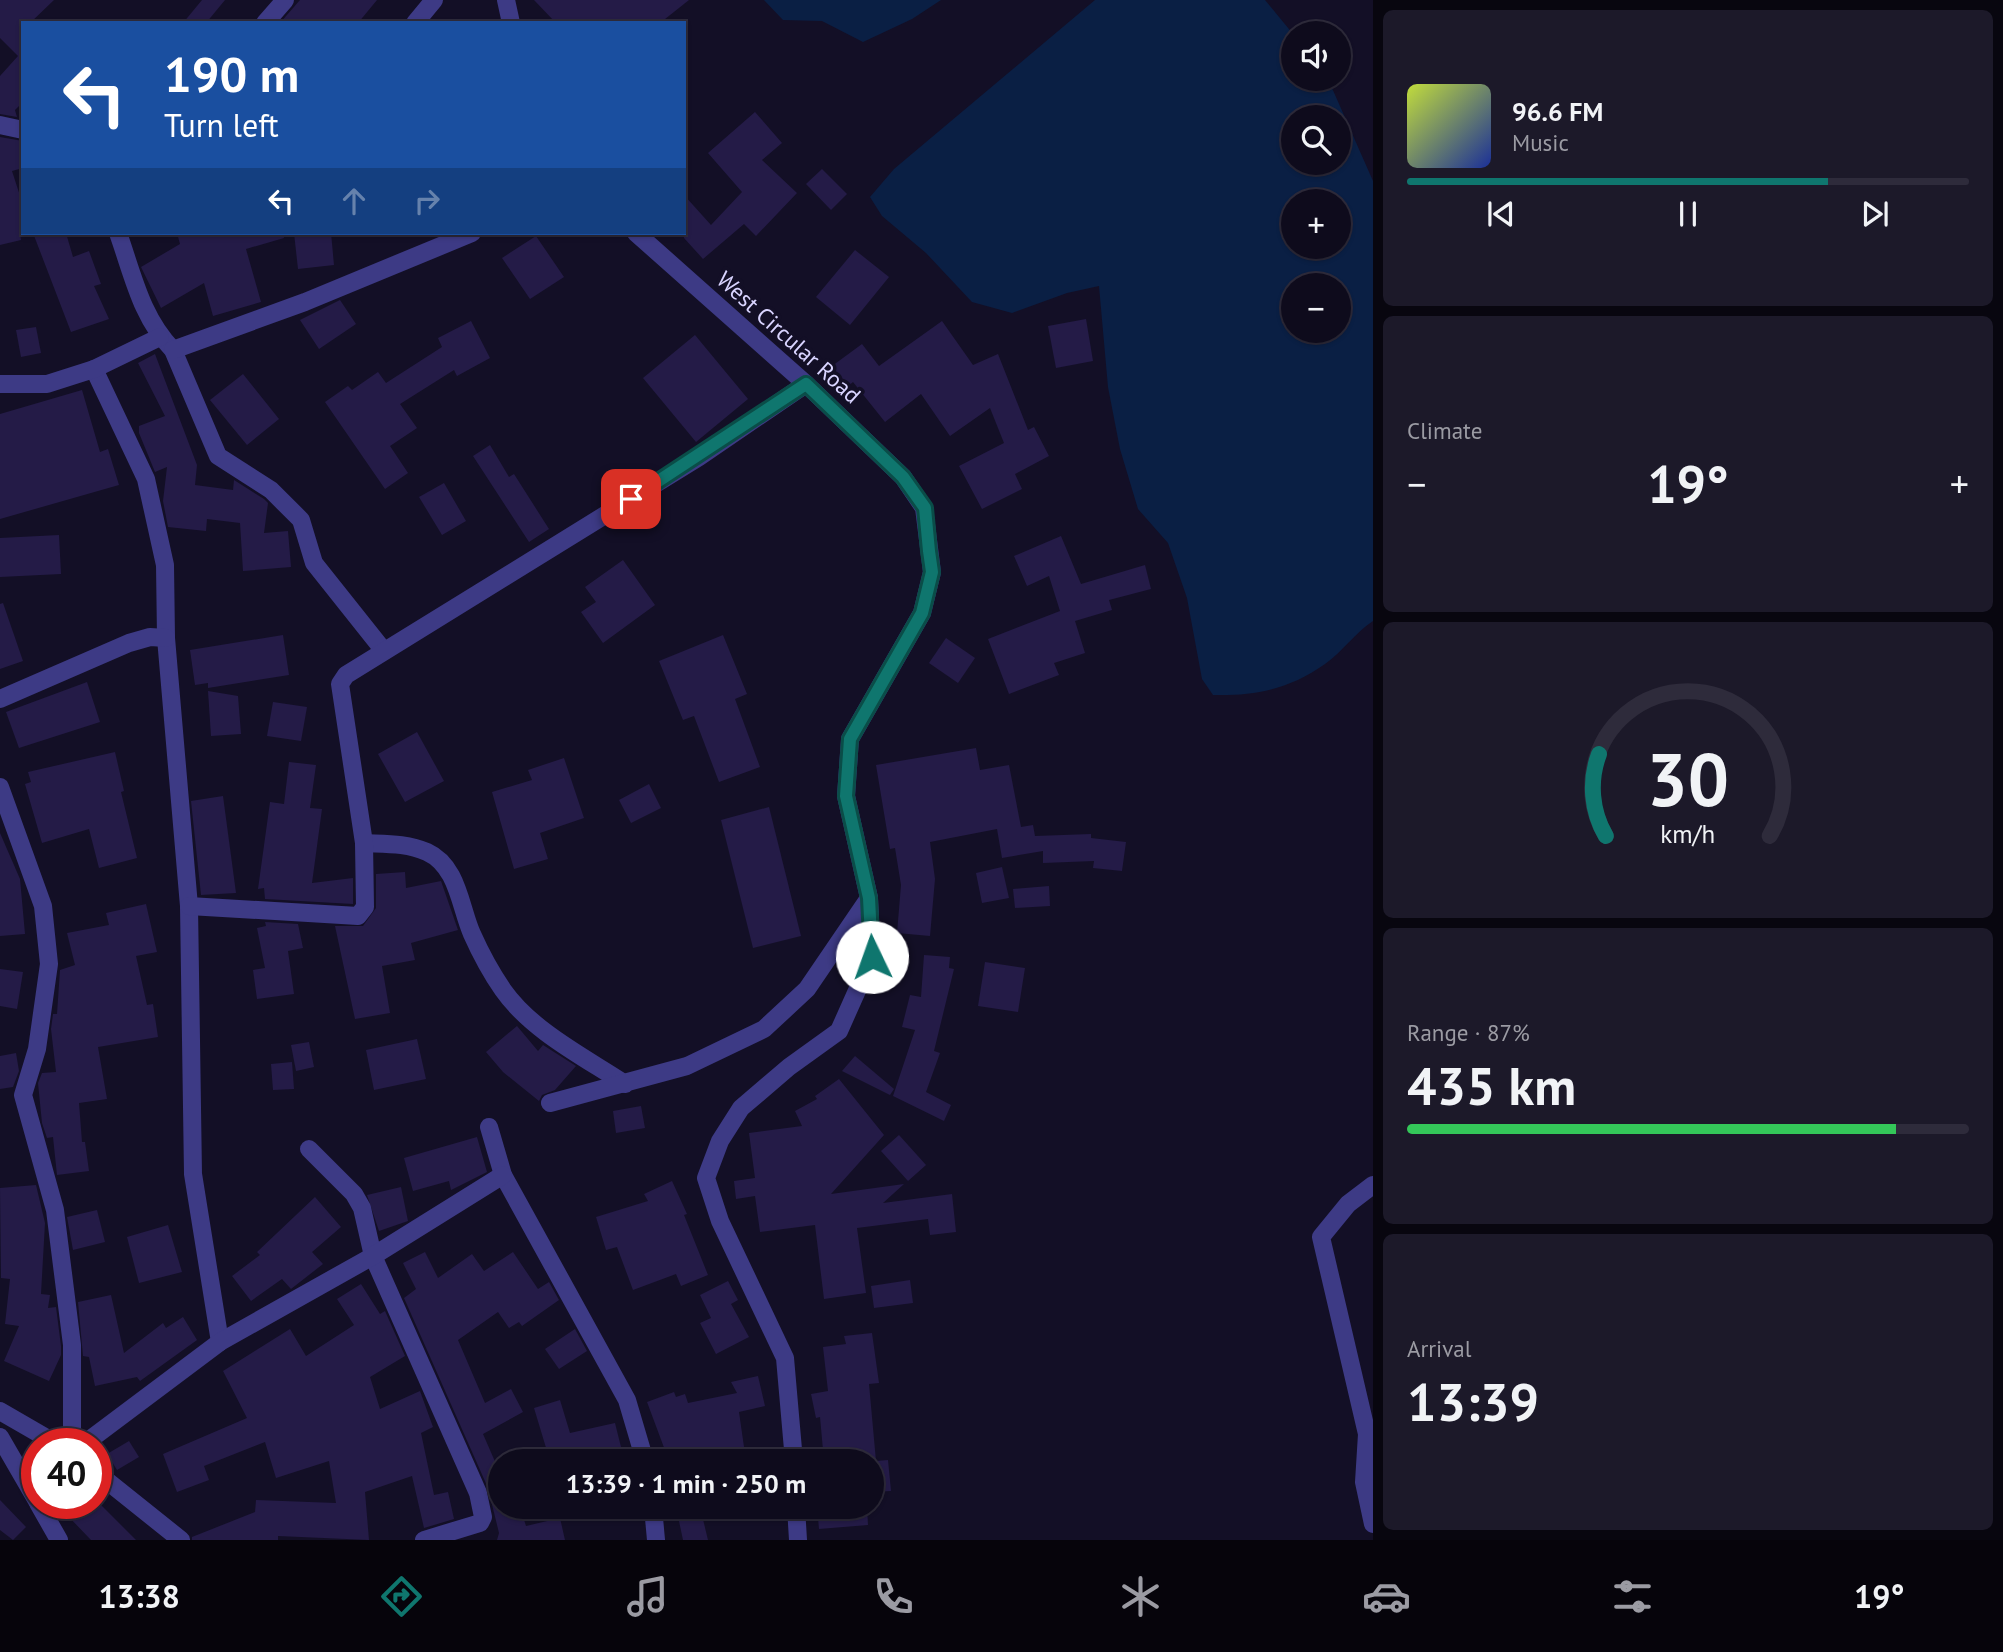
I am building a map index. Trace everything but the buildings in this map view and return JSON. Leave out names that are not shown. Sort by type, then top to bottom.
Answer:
[{"type":"street","points":[[267,21],[285,0]]},
{"type":"street","points":[[417,21],[434,0]]},
{"type":"street","points":[[506,0],[511,21]]},
{"type":"street","points":[[0,125],[21,130]]},
{"type":"street","points":[[119,235],[144,311],[160,337],[173,350],[218,456],[271,490],[301,520],[314,563],[384,650]]},
{"type":"street","points":[[173,350],[305,302],[467,235]]},
{"type":"street","name":"West Circular Road","points":[[638,235],[806,384],[903,477],[925,508],[932,572],[922,613],[850,739],[846,796],[869,898],[872,957],[839,1031],[789,1067],[741,1108],[720,1141],[706,1178],[720,1221],[785,1357],[793,1449]]},
{"type":"street","points":[[0,384],[47,384],[94,369],[160,337]]},
{"type":"street","points":[[94,369],[146,479],[165,565],[166,638],[189,906],[193,1174],[220,1342]]},
{"type":"street","points":[[189,906],[358,916],[365,907],[364,844],[340,684],[346,675],[699,457],[806,384]]},
{"type":"street","points":[[0,699],[129,643],[150,637],[166,638]]},
{"type":"street","points":[[0,787],[43,906],[49,964],[37,1049],[23,1095],[55,1210],[72,1345],[72,1428]]},
{"type":"street","points":[[364,844],[408,845],[430,853],[442,863],[455,883],[472,934],[503,990],[530,1020],[625,1084]]},
{"type":"street","points":[[550,1103],[687,1066],[764,1029],[807,989],[869,898]]},
{"type":"street","points":[[489,1127],[503,1175],[627,1400],[641,1449]]},
{"type":"street","points":[[309,1149],[354,1194],[362,1208],[373,1256],[478,1493],[480,1523],[424,1540]]},
{"type":"street","points":[[105,1428],[220,1342],[373,1256],[503,1175]]},
{"type":"street","points":[[1373,1185],[1348,1204],[1321,1237],[1367,1434],[1364,1482],[1373,1524]]},
{"type":"street","points":[[0,1411],[29,1428]]},
{"type":"street","points":[[0,1437],[21,1473]]},
{"type":"street","points":[[112,1485],[181,1540]]},
{"type":"street","points":[[47,1519],[59,1540]]},
{"type":"street","points":[[654,1519],[656,1540]]},
{"type":"street","points":[[797,1519],[798,1540]]},
{"type":"water","points":[[764,0],[941,0],[912,19],[863,42],[822,21],[783,20]]},
{"type":"water","points":[[1095,0],[1265,0],[1282,21],[1281,91],[1333,91],[1339,105],[1281,105],[1281,175],[1351,175],[1351,131],[1373,181],[1373,621],[1331,659],[1299,680],[1258,692],[1213,695],[1202,679],[1187,598],[1168,543],[1138,509],[1120,449],[1108,387],[1099,286],[1067,293],[1012,313],[972,302],[926,253],[882,216],[870,197],[894,169]]},
{"type":"route","points":[[631,499],[699,457],[806,384],[903,477],[925,508],[932,572],[922,613],[850,739],[846,796],[869,898],[872,957]]}]
